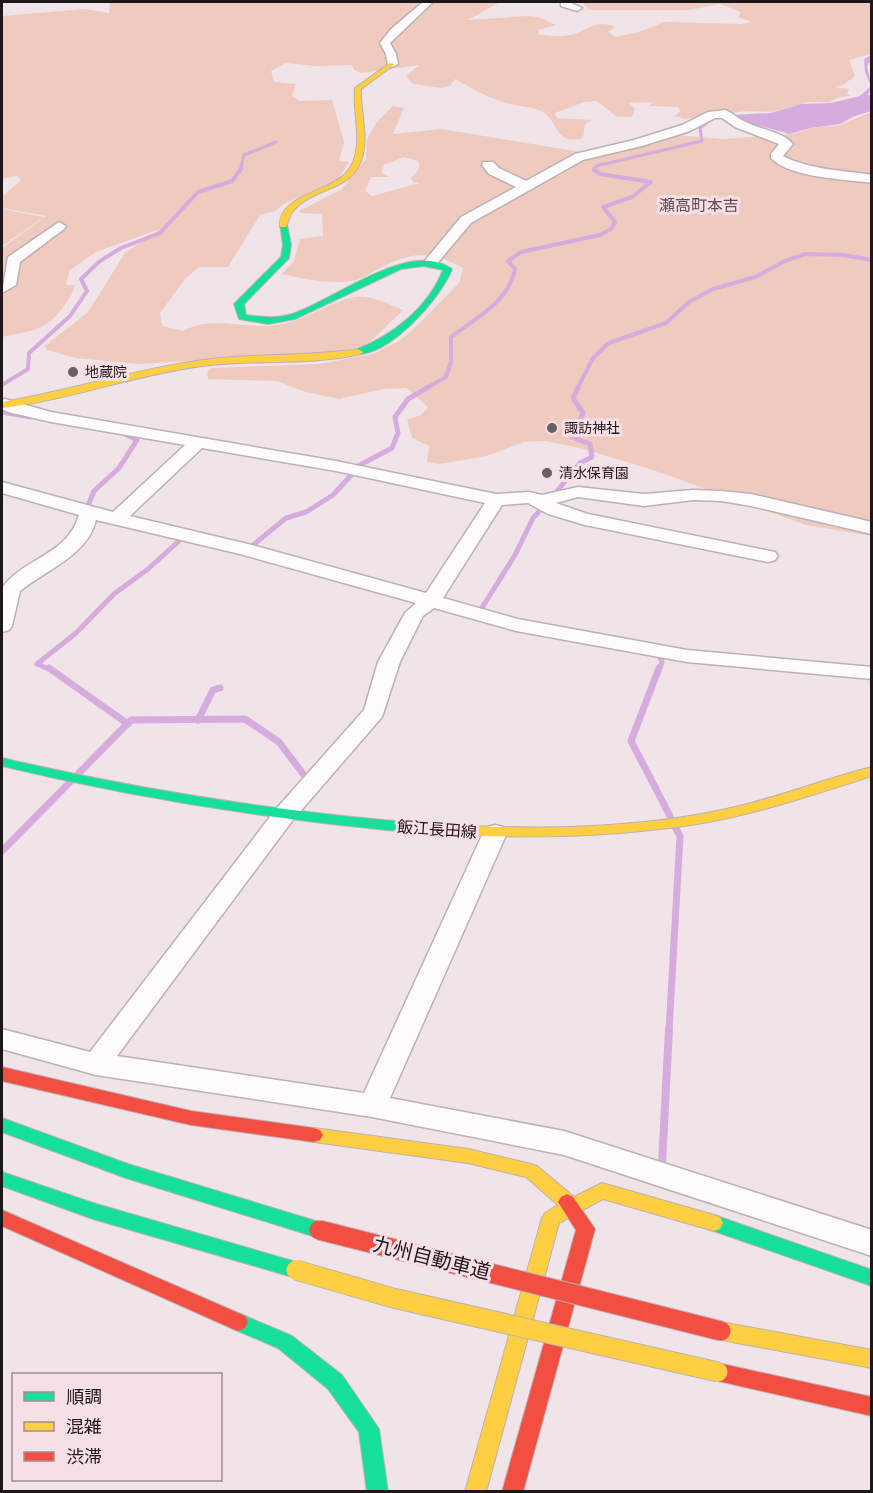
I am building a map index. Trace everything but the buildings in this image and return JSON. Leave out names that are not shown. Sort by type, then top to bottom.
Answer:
[{"type":"main road","points":[[3,404],[66,395],[182,366],[223,361],[348,354],[374,347],[402,326],[446,280],[448,269],[429,262],[395,268],[297,315],[261,321],[242,317],[239,304],[285,259],[287,246],[283,227],[284,215],[295,204],[328,192],[345,180],[356,165],[362,147],[362,121],[356,94],[358,88],[392,64]]},
{"type":"main road","name":"飯江長田線","points":[[2,762],[79,781],[284,815],[362,824],[495,833],[609,829],[709,818],[785,799],[872,771]]},
{"type":"main road","points":[[2,1074],[191,1118],[468,1156],[531,1171],[571,1208],[586,1229],[512,1491]]},
{"type":"main road","name":"九州自動車道","points":[[2,1125],[126,1171],[319,1230],[721,1331],[872,1359]]},
{"type":"main road","points":[[2,1179],[93,1211],[393,1298],[872,1407]]},
{"type":"main road","points":[[475,1491],[551,1218],[602,1191],[645,1200],[872,1278]]},
{"type":"main road","points":[[2,1218],[285,1341],[335,1382],[369,1429],[380,1487],[378,1491]]},
{"type":"street","points":[[392,64],[391,54],[385,43],[391,34],[428,2]]},
{"type":"street","points":[[565,4],[577,8]]},
{"type":"street","points":[[429,262],[466,220],[483,213],[525,186],[579,157],[639,143],[686,128],[703,118],[725,114],[734,123],[780,138],[787,144],[777,154],[777,158],[790,165],[813,171],[872,179]]},
{"type":"street","points":[[488,165],[494,171],[525,186]]},
{"type":"street","points":[[2,289],[9,285],[13,260],[59,226]]},
{"type":"street","points":[[3,404],[51,417],[336,466],[496,500],[529,497],[555,510],[585,519],[768,556]]},
{"type":"street","points":[[117,519],[197,442]]},
{"type":"street","points":[[2,487],[89,512],[245,549],[516,625],[687,656],[872,673]]},
{"type":"street","points":[[541,501],[578,492],[644,500],[682,496],[721,496],[751,500],[872,528]]},
{"type":"street","points":[[96,1064],[284,815],[374,712],[389,662],[416,613],[430,602],[496,500]]},
{"type":"street","points":[[2,626],[11,589],[75,542],[84,532],[89,512]]},
{"type":"street","points":[[372,1106],[495,833]]},
{"type":"street","points":[[2,1039],[96,1064],[372,1106],[564,1143],[872,1242]]},
{"type":"shaded area","points":[[110,2],[500,2],[468,20],[538,17],[556,25],[539,30],[538,34],[553,36],[578,33],[604,24],[615,27],[608,32],[616,37],[639,32],[664,22],[741,24],[752,22],[738,17],[741,12],[720,4],[690,10],[589,10],[582,2],[871,2],[871,54],[849,60],[855,76],[843,85],[834,87],[849,89],[847,94],[851,96],[840,97],[829,102],[808,102],[772,112],[746,111],[685,119],[674,116],[680,112],[679,107],[650,106],[653,102],[629,103],[635,109],[632,117],[617,117],[597,101],[584,102],[555,113],[557,118],[593,120],[585,124],[583,138],[574,140],[561,135],[551,119],[541,111],[498,101],[455,79],[450,86],[442,88],[413,84],[406,76],[419,65],[362,73],[354,70],[352,65],[316,66],[286,63],[271,71],[274,82],[296,84],[292,96],[300,101],[332,100],[344,142],[339,161],[349,162],[338,179],[284,204],[275,211],[260,215],[228,267],[199,267],[185,279],[160,313],[162,326],[183,331],[194,326],[217,323],[277,325],[297,320],[355,297],[373,299],[403,310],[367,345],[340,351],[140,364],[76,358],[47,350],[45,346],[88,312],[125,253],[160,229],[96,252],[70,270],[66,285],[75,285],[73,291],[61,310],[50,321],[35,330],[2,337],[2,248],[46,216],[2,208],[2,197],[21,180],[17,176],[2,179],[2,16],[84,9],[109,13]]},
{"type":"shaded area","points":[[871,55],[867,66],[870,85],[865,72],[864,59]]},
{"type":"shaded area","points":[[870,87],[868,95],[871,96],[871,111],[840,124],[810,128],[790,134],[741,121],[733,115],[771,113],[801,104],[831,103],[860,96]]},
{"type":"shaded area","points":[[393,106],[404,108],[393,134],[441,129],[600,155],[655,144],[677,135],[723,139],[794,134],[811,128],[840,125],[871,112],[871,536],[806,525],[653,470],[580,448],[545,441],[524,442],[486,456],[439,464],[427,462],[429,446],[412,438],[407,420],[421,415],[428,407],[406,388],[384,389],[339,399],[306,392],[277,381],[208,379],[207,372],[212,368],[319,364],[373,354],[399,341],[413,330],[459,283],[463,268],[439,258],[420,255],[400,259],[354,281],[325,281],[282,274],[294,261],[300,239],[323,236],[322,214],[299,211],[342,189],[366,159],[367,139],[376,123]],"holes":[[[404,157],[418,161],[418,170],[411,178],[413,182],[420,183],[372,196],[365,191],[371,177],[390,177],[381,173],[384,165]]]},
{"type":"shaded area","points":[[2,209],[44,217],[2,246]]},
{"type":"waterway","points":[[595,170],[596,166],[702,141],[700,128],[710,120]]},
{"type":"waterway","points":[[240,170],[244,155],[276,142]]},
{"type":"waterway","points":[[2,385],[28,369],[29,353],[70,316],[87,291],[81,279],[100,261],[121,248],[160,233],[198,192],[232,181],[240,170]]},
{"type":"waterway","points":[[425,389],[446,377],[451,362],[451,337],[481,316],[506,291],[515,269],[508,261],[521,252],[600,235],[611,229],[615,222],[603,207],[632,197],[651,182],[600,174],[595,170]]},
{"type":"waterway","points":[[577,389],[593,358],[609,343],[666,323],[689,302],[713,289],[755,277],[785,261],[805,254],[843,255],[872,260]]},
{"type":"waterway","points":[[358,466],[392,448],[398,433],[395,417],[408,399],[427,388]]},
{"type":"waterway","points":[[553,496],[580,463],[592,457],[590,444],[572,437],[583,413],[573,398],[578,388]]},
{"type":"waterway","points":[[2,412],[31,417]]},
{"type":"waterway","points":[[87,508],[94,491],[119,468],[137,440],[123,433]]},
{"type":"waterway","points":[[258,548],[252,546],[286,518],[306,512],[333,495],[354,472]]},
{"type":"waterway","points":[[480,611],[515,555],[533,518],[544,506]]},
{"type":"waterway","points":[[51,670],[37,664],[76,633],[114,594],[148,569],[179,541]]},
{"type":"waterway","points":[[2,590],[10,582]]},
{"type":"waterway","points":[[657,651],[662,662],[659,670]]},
{"type":"waterway","points":[[49,668],[127,724]]},
{"type":"waterway","points":[[659,668],[631,741],[670,816]]},
{"type":"waterway","points":[[198,719],[213,690],[220,688]]},
{"type":"waterway","points":[[127,724],[131,720],[198,719]]},
{"type":"waterway","points":[[198,719],[245,719],[279,742],[304,775]]},
{"type":"waterway","points":[[78,774],[127,724]]},
{"type":"waterway","points":[[2,851],[71,781]]},
{"type":"waterway","points":[[669,1031],[680,836],[674,825]]},
{"type":"waterway","points":[[666,1167],[662,1165],[669,1029]]},
{"type":"traffic: fast","points":[[283,225],[287,245],[285,258],[239,304],[242,317],[268,321],[295,316],[399,267],[424,263],[448,269],[435,294],[412,320],[384,340],[358,352]]},
{"type":"traffic: fast","points":[[2,762],[108,786],[215,805],[269,813],[431,829]]},
{"type":"traffic: fast","points":[[2,1125],[126,1171],[319,1230]]},
{"type":"traffic: fast","points":[[2,1179],[93,1211],[296,1270]]},
{"type":"traffic: fast","points":[[714,1223],[872,1278]]},
{"type":"traffic: fast","points":[[238,1322],[285,1342],[335,1382],[369,1429],[378,1492]]},
{"type":"traffic: slow","points":[[283,225],[286,214],[292,206],[333,186],[350,174],[360,153],[361,143],[358,88],[392,64]]},
{"type":"traffic: slow","points":[[2,405],[203,363],[320,357],[358,352]]},
{"type":"traffic: slow","points":[[431,829],[500,832],[570,831],[675,822],[750,808],[872,771]]},
{"type":"traffic: slow","points":[[314,1135],[468,1156],[531,1171],[567,1202]]},
{"type":"traffic: slow","points":[[475,1492],[551,1218],[602,1191],[714,1223]]},
{"type":"traffic: slow","points":[[296,1270],[393,1298],[718,1372]]},
{"type":"traffic: slow","points":[[721,1331],[872,1359]]},
{"type":"traffic: jam","points":[[2,1074],[191,1118],[314,1135]]},
{"type":"traffic: jam","points":[[512,1492],[586,1229],[567,1202]]},
{"type":"traffic: jam","points":[[2,1218],[238,1322]]},
{"type":"traffic: jam","points":[[319,1230],[721,1331]]},
{"type":"traffic: jam","points":[[718,1372],[872,1407]]},
{"type":"place","name":"地蔵院","points":[[73,372]]},
{"type":"place","name":"諏訪神社","points":[[552,428]]},
{"type":"place","name":"清水保育園","points":[[547,473]]},
{"type":"district","name":"瀬高町本吉","points":[[699,205]]}]
